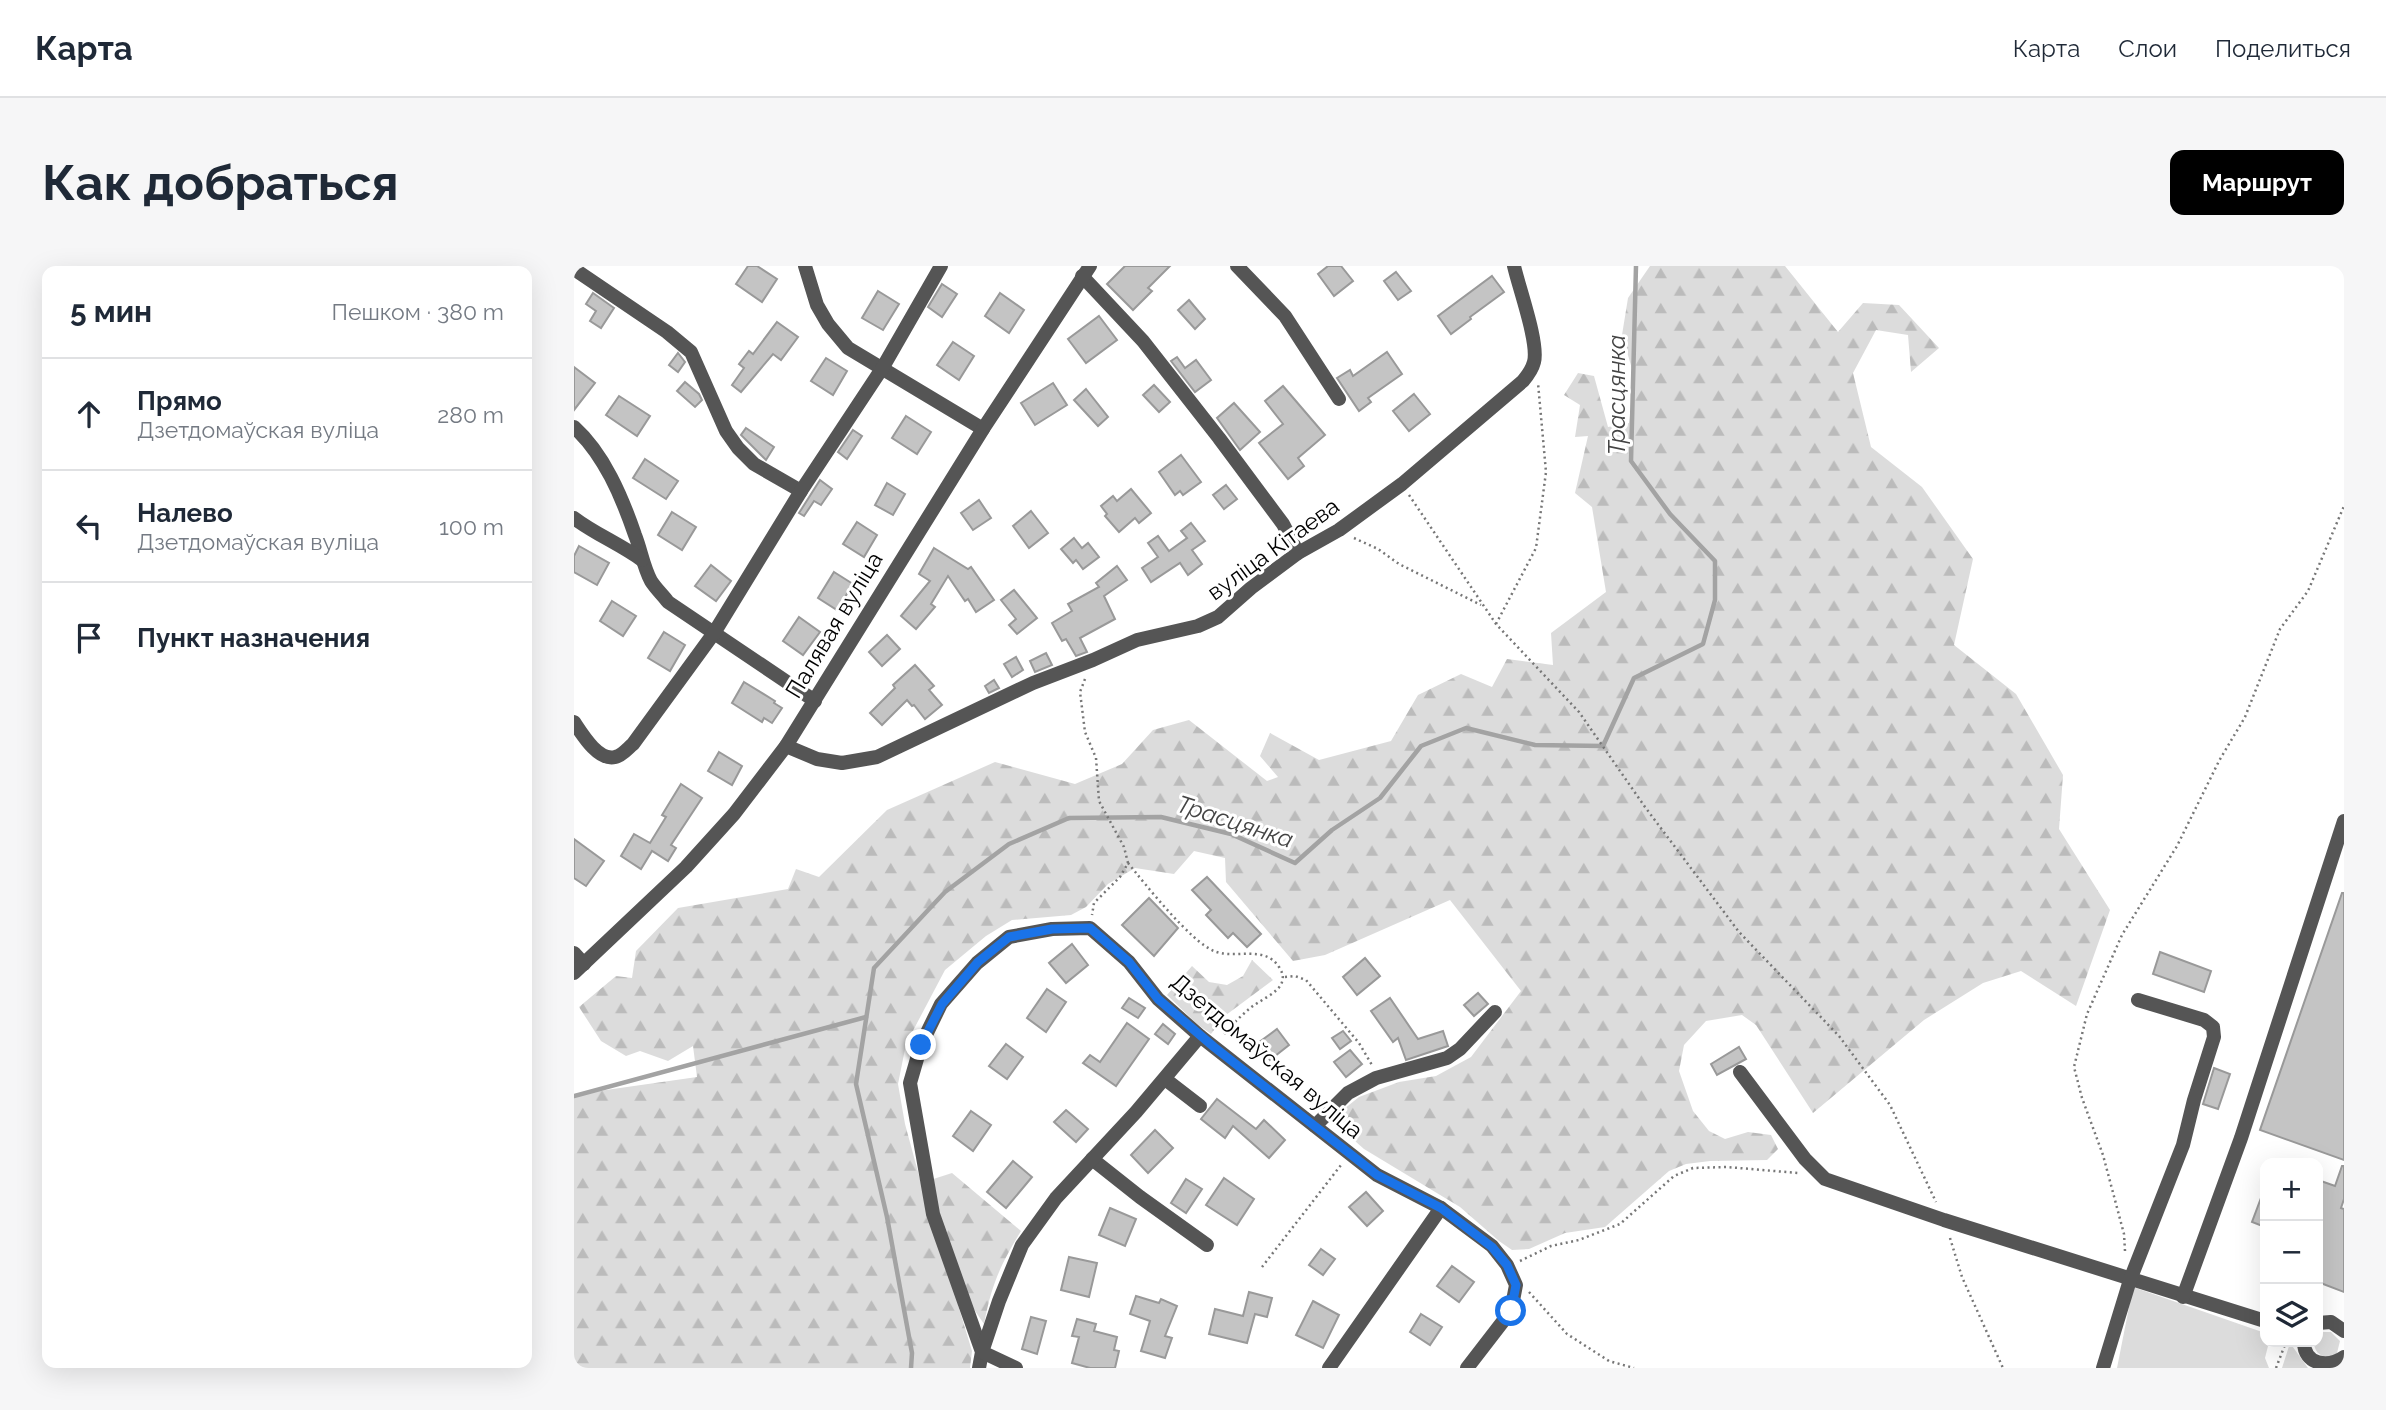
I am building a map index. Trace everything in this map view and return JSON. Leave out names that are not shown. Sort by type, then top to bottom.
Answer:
[{"type":"street","points":[[805,266],[817,305],[828,324],[848,348],[983,429]]},
{"type":"street","points":[[574,722],[592,746],[608,758],[618,757],[633,744],[714,633],[801,491],[883,367],[941,266]]},
{"type":"street","points":[[1237,266],[1285,316],[1339,399]]},
{"type":"street","points":[[1514,266],[1532,335],[1535,359]]},
{"type":"street","points":[[574,269],[667,332],[691,352],[726,431],[738,448],[754,464],[801,491]]},
{"type":"street","points":[[1086,271],[1219,438],[1283,524],[1298,553]]},
{"type":"street","name":"Палявая вуліца","points":[[577,963],[695,857],[734,814],[786,746],[983,429],[1086,271]]},
{"type":"street","name":"вуліца Кітаева","points":[[786,746],[817,759],[842,764],[877,757],[1033,683],[1136,640],[1198,626],[1218,617],[1298,553],[1339,530],[1402,484],[1523,381],[1531,371],[1535,359]]},
{"type":"street","points":[[574,427],[597,455],[621,496],[637,538],[642,560],[652,582],[668,602],[815,701]]},
{"type":"street","points":[[574,518],[642,560]]},
{"type":"street","points":[[2183,1297],[2241,1138],[2344,821]]},
{"type":"street","points":[[1016,1368],[982,1352],[933,1214],[910,1083],[921,1045],[942,1004],[978,962],[1009,937],[1052,929],[1090,928]]},
{"type":"street","name":"Дзетдомаўская вуліца","points":[[1090,928],[1129,962],[1158,999],[1200,1036],[1377,1175],[1441,1208],[1482,1238],[1507,1265],[1516,1285]]},
{"type":"street","points":[[2103,1368],[2128,1279],[2183,1145],[2214,1037],[2213,1027],[2204,1020],[2138,1000]]},
{"type":"street","points":[[1315,1126],[1348,1093],[1376,1078],[1447,1058],[1460,1049],[1495,1012]]},
{"type":"street","points":[[979,1368],[999,1301],[1021,1245],[1056,1198],[1165,1079],[1200,1036]]},
{"type":"street","points":[[1740,1072],[1805,1159],[1825,1179],[1944,1220],[2260,1320]]},
{"type":"street","points":[[1165,1079],[1200,1106]]},
{"type":"street","points":[[1092,1159],[1207,1245]]},
{"type":"street","points":[[1329,1368],[1441,1208]]},
{"type":"street","points":[[1466,1368],[1511,1311],[1516,1285]]},
{"type":"street","points":[[2323,1323],[2331,1322],[2344,1331]]},
{"type":"street","points":[[2305,1347],[2307,1355],[2318,1365],[2333,1365],[2344,1357]]},
{"type":"street","points":[[2338,1368],[2344,1357]]},
{"type":"path","points":[[1496,624],[1536,548],[1546,472],[1535,359]]},
{"type":"path","points":[[1402,484],[1496,624],[1579,712],[1645,807],[1739,932],[1839,1036],[1890,1105],[1944,1220],[1962,1277],[2003,1368]]},
{"type":"path","points":[[2128,1279],[2124,1234],[2103,1155],[2082,1098],[2074,1067],[2087,1014],[2122,935],[2177,846],[2219,761],[2245,717],[2280,629],[2308,591],[2344,506]]},
{"type":"path","points":[[1339,530],[1484,607]]},
{"type":"path","points":[[1093,660],[1080,692],[1084,732],[1096,758],[1099,801],[1124,847],[1128,863],[1164,905],[1205,946],[1228,954],[1260,954],[1273,960],[1283,978],[1281,986],[1232,1024],[1214,1047]]},
{"type":"path","points":[[1090,928],[1094,903],[1120,877],[1128,863]]},
{"type":"path","points":[[1283,978],[1295,976],[1306,980],[1359,1043],[1376,1078]]},
{"type":"path","points":[[1262,1267],[1350,1154]]},
{"type":"path","points":[[1507,1265],[1551,1246],[1579,1240],[1620,1224],[1674,1176],[1693,1168],[1727,1167],[1801,1173]]},
{"type":"path","points":[[1516,1285],[1532,1294],[1567,1334],[1609,1362],[1634,1368]]},
{"type":"path","points":[[2276,1368],[2284,1347]]},
{"type":"green space","points":[[1650,266],[1785,266],[1838,332],[1863,303],[1899,305],[1939,348],[1911,372],[1908,335],[1876,330],[1853,373],[1871,447],[1922,487],[1973,559],[1954,645],[2016,694],[2063,775],[2059,829],[2110,910],[2076,1006],[2021,971],[1983,983],[1924,1020],[1813,1113],[1756,1025],[1742,1015],[1706,1021],[1684,1045],[1679,1071],[1693,1111],[1709,1131],[1725,1139],[1748,1132],[1771,1135],[1778,1149],[1767,1160],[1686,1164],[1669,1171],[1605,1227],[1565,1233],[1529,1249],[1512,1250],[1460,1207],[1364,1149],[1347,1134],[1342,1121],[1344,1109],[1359,1097],[1399,1082],[1436,1076],[1471,1057],[1521,991],[1450,900],[1325,955],[1293,961],[1226,882],[1225,858],[1194,851],[1174,874],[1135,868],[1108,884],[1086,907],[1071,915],[1012,920],[986,936],[945,970],[906,1044],[898,1084],[905,1124],[921,1183],[952,1173],[1021,1231],[998,1275],[984,1324],[969,1302],[958,1305],[972,1351],[970,1368],[574,1368],[574,1098],[585,1093],[697,1077],[693,1046],[668,1061],[640,1051],[626,1056],[601,1041],[579,1007],[616,976],[632,978],[636,951],[678,908],[788,889],[796,869],[819,877],[887,810],[995,762],[1075,784],[1122,764],[1153,730],[1189,720],[1267,781],[1278,777],[1260,756],[1270,733],[1319,760],[1391,741],[1418,695],[1461,674],[1492,687],[1507,659],[1553,665],[1551,633],[1606,592],[1592,507],[1575,493],[1588,436],[1575,437],[1580,405],[1564,395],[1578,373],[1594,376],[1608,427],[1629,423],[1635,379],[1622,335],[1628,298]]},
{"type":"green space","points":[[1252,960],[1273,980],[1226,1015],[1211,1034],[1167,995],[1192,966],[1209,982],[1227,985],[1243,976]]},
{"type":"green space","points":[[2133,1287],[2260,1331],[2260,1347],[2268,1347],[2265,1358],[2269,1368],[2117,1368]]},
{"type":"green space","points":[[2323,1332],[2331,1332],[2340,1341],[2337,1353],[2333,1355],[2321,1355],[2315,1347],[2323,1347]]},
{"type":"green space","points":[[2289,1347],[2293,1347],[2308,1368],[2282,1368]]},
{"type":"building","points":[[748,266],[757,266],[777,279],[762,302],[736,284]]},
{"type":"building","points":[[1125,266],[1170,266],[1148,288],[1152,291],[1133,310],[1107,284]]},
{"type":"building","points":[[1328,266],[1341,266],[1353,281],[1334,296],[1318,274]]},
{"type":"building","points":[[1396,272],[1411,291],[1398,300],[1384,281]]},
{"type":"building","points":[[1492,276],[1504,292],[1451,334],[1438,316]]},
{"type":"building","points":[[942,284],[957,294],[942,317],[928,307]]},
{"type":"building","points":[[878,291],[899,304],[883,330],[862,318]]},
{"type":"building","points":[[593,293],[614,308],[601,328],[590,321],[596,311],[586,304]]},
{"type":"building","points":[[1000,293],[1024,310],[1009,333],[985,316]]},
{"type":"building","points":[[1189,300],[1205,319],[1195,329],[1178,310]]},
{"type":"building","points":[[1099,316],[1117,340],[1086,363],[1068,339]]},
{"type":"building","points":[[777,322],[798,337],[781,360],[773,354],[741,392],[732,385],[744,368],[739,364],[749,351],[753,354]]},
{"type":"building","points":[[953,342],[974,356],[959,380],[937,365]]},
{"type":"building","points":[[1387,352],[1402,374],[1368,398],[1371,402],[1359,411],[1337,378],[1350,370],[1353,376]]},
{"type":"building","points":[[678,353],[685,362],[678,372],[669,365]]},
{"type":"building","points":[[1177,357],[1185,368],[1196,360],[1211,380],[1195,392],[1171,361]]},
{"type":"building","points":[[826,358],[847,371],[833,395],[811,381]]},
{"type":"building","points":[[574,367],[595,383],[574,410]]},
{"type":"building","points":[[685,382],[702,400],[695,407],[677,391]]},
{"type":"building","points":[[1053,383],[1067,405],[1035,425],[1021,403]]},
{"type":"building","points":[[1154,385],[1170,402],[1159,412],[1143,395]]},
{"type":"building","points":[[1283,386],[1325,435],[1298,458],[1304,466],[1288,479],[1259,443],[1283,424],[1265,401]]},
{"type":"building","points":[[1086,389],[1108,417],[1098,426],[1074,400]]},
{"type":"building","points":[[1414,394],[1430,414],[1409,431],[1393,411]]},
{"type":"building","points":[[619,396],[650,416],[637,436],[606,415]]},
{"type":"building","points":[[1234,403],[1260,432],[1240,450],[1217,418]]},
{"type":"building","points":[[906,416],[931,432],[917,454],[892,438]]},
{"type":"building","points":[[746,428],[774,447],[766,460],[741,435]]},
{"type":"building","points":[[853,430],[862,436],[847,459],[838,452]]},
{"type":"building","points":[[1181,455],[1201,482],[1183,495],[1180,491],[1175,495],[1159,472]]},
{"type":"building","points":[[645,459],[678,481],[666,499],[633,478]]},
{"type":"building","points":[[820,480],[832,489],[821,505],[814,501],[804,516],[799,513]]},
{"type":"building","points":[[887,483],[905,494],[893,515],[875,505]]},
{"type":"building","points":[[1226,485],[1237,499],[1224,509],[1213,495]]},
{"type":"building","points":[[1131,489],[1151,513],[1139,523],[1135,518],[1119,532],[1105,516],[1107,514],[1101,506],[1113,496],[1117,501]]},
{"type":"building","points":[[979,500],[991,518],[973,530],[961,513]]},
{"type":"building","points":[[1031,511],[1048,533],[1029,548],[1013,526]]},
{"type":"building","points":[[672,512],[696,527],[682,550],[658,535]]},
{"type":"building","points":[[857,522],[877,535],[864,557],[843,544]]},
{"type":"building","points":[[1191,523],[1205,541],[1192,550],[1202,564],[1188,575],[1180,563],[1151,582],[1142,568],[1158,557],[1148,543],[1158,536],[1169,551],[1187,538],[1181,531]]},
{"type":"building","points":[[1074,538],[1082,548],[1088,543],[1099,557],[1083,569],[1076,560],[1073,563],[1061,549]]},
{"type":"building","points":[[579,546],[609,563],[597,585],[574,572],[574,556]]},
{"type":"building","points":[[934,548],[968,569],[971,567],[994,600],[976,612],[948,576],[931,604],[935,607],[916,629],[901,616],[930,581],[919,574]]},
{"type":"building","points":[[711,565],[731,581],[716,601],[695,586]]},
{"type":"building","points":[[1117,566],[1127,580],[1104,596],[1115,619],[1080,638],[1087,652],[1076,656],[1066,639],[1062,641],[1052,623],[1072,611],[1068,604],[1099,587],[1096,583]]},
{"type":"building","points":[[834,572],[853,584],[837,610],[818,598]]},
{"type":"building","points":[[1014,590],[1037,618],[1017,634],[1009,625],[1016,619],[1001,600]]},
{"type":"building","points":[[612,601],[636,616],[623,636],[600,621]]},
{"type":"building","points":[[799,617],[820,632],[803,655],[783,641]]},
{"type":"building","points":[[664,632],[685,645],[670,671],[648,658]]},
{"type":"building","points":[[887,635],[900,649],[882,666],[869,652]]},
{"type":"building","points":[[1046,653],[1052,665],[1035,672],[1030,661]]},
{"type":"building","points":[[1016,657],[1023,670],[1012,677],[1004,664]]},
{"type":"building","points":[[915,665],[934,686],[929,690],[942,705],[925,719],[907,700],[882,725],[870,713],[895,688],[893,685]]},
{"type":"building","points":[[994,680],[999,688],[989,693],[985,686]]},
{"type":"building","points":[[744,682],[782,708],[772,723],[764,718],[762,722],[732,703]]},
{"type":"building","points":[[719,752],[742,766],[732,785],[708,771]]},
{"type":"building","points":[[681,784],[702,798],[671,845],[676,848],[668,861],[652,851],[641,869],[621,856],[634,834],[650,843],[666,817],[662,815]]},
{"type":"building","points":[[574,839],[604,861],[586,886],[574,878]]},
{"type":"building","points":[[1207,877],[1261,934],[1247,947],[1233,933],[1228,938],[1206,915],[1211,910],[1192,890]]},
{"type":"building","points":[[2344,893],[2344,1160],[2260,1130]]},
{"type":"building","points":[[1149,898],[1178,928],[1154,956],[1122,925]]},
{"type":"building","points":[[1072,944],[1088,965],[1066,983],[1049,963]]},
{"type":"building","points":[[2160,952],[2211,971],[2204,992],[2153,974]]},
{"type":"building","points":[[1365,958],[1380,976],[1357,995],[1343,977]]},
{"type":"building","points":[[1047,989],[1066,1002],[1046,1032],[1027,1018]]},
{"type":"building","points":[[1478,993],[1488,1004],[1474,1016],[1464,1005]]},
{"type":"building","points":[[1129,998],[1145,1008],[1138,1018],[1122,1008]]},
{"type":"building","points":[[1390,998],[1418,1039],[1443,1031],[1448,1046],[1406,1060],[1398,1038],[1393,1042],[1371,1011]]},
{"type":"building","points":[[1127,1023],[1149,1039],[1116,1086],[1083,1063],[1090,1055],[1100,1062]]},
{"type":"building","points":[[1163,1024],[1175,1034],[1168,1044],[1155,1034]]},
{"type":"building","points":[[1277,1029],[1289,1045],[1270,1060],[1258,1043]]},
{"type":"building","points":[[1343,1031],[1351,1041],[1340,1049],[1332,1038]]},
{"type":"building","points":[[1006,1044],[1023,1057],[1007,1079],[989,1066]]},
{"type":"building","points":[[1739,1047],[1746,1059],[1717,1075],[1711,1064]]},
{"type":"building","points":[[1350,1050],[1362,1064],[1346,1077],[1334,1062]]},
{"type":"building","points":[[2214,1068],[2230,1074],[2218,1109],[2203,1104]]},
{"type":"building","points":[[1217,1099],[1256,1129],[1264,1120],[1285,1140],[1269,1158],[1233,1126],[1225,1138],[1201,1119]]},
{"type":"building","points":[[1066,1110],[1088,1129],[1076,1142],[1054,1122]]},
{"type":"building","points":[[971,1111],[991,1125],[973,1151],[953,1136]]},
{"type":"building","points":[[1155,1130],[1173,1148],[1148,1173],[1131,1155]]},
{"type":"building","points":[[1013,1161],[1032,1177],[1006,1208],[987,1192]]},
{"type":"building","points":[[2344,1166],[2344,1199],[2341,1208],[2344,1209],[2344,1292],[2323,1284],[2323,1182],[2335,1186]]},
{"type":"building","points":[[1224,1178],[1254,1199],[1237,1225],[1206,1205]]},
{"type":"building","points":[[1186,1179],[1202,1189],[1186,1213],[1171,1203]]},
{"type":"building","points":[[1366,1192],[1383,1211],[1367,1226],[1349,1207]]},
{"type":"building","points":[[2260,1201],[2260,1225],[2252,1222]]},
{"type":"building","points":[[1110,1208],[1136,1219],[1125,1246],[1099,1235]]},
{"type":"building","points":[[1321,1249],[1335,1259],[1323,1275],[1309,1265]]},
{"type":"building","points":[[1069,1257],[1097,1263],[1089,1297],[1061,1290]]},
{"type":"building","points":[[1452,1266],[1474,1282],[1459,1302],[1437,1286]]},
{"type":"building","points":[[1249,1292],[1272,1298],[1267,1317],[1255,1314],[1247,1343],[1209,1334],[1215,1309],[1243,1316]]},
{"type":"building","points":[[1136,1296],[1159,1303],[1161,1299],[1177,1306],[1165,1336],[1172,1338],[1165,1358],[1141,1351],[1150,1321],[1130,1314]]},
{"type":"building","points":[[1313,1301],[1339,1315],[1323,1348],[1296,1335]]},
{"type":"building","points":[[1421,1314],[1442,1327],[1430,1345],[1410,1332]]},
{"type":"building","points":[[1031,1317],[1046,1321],[1037,1354],[1022,1349]]},
{"type":"building","points":[[1077,1319],[1096,1324],[1094,1331],[1117,1337],[1114,1350],[1119,1351],[1115,1368],[1090,1368],[1072,1363],[1079,1337],[1072,1336]]},
{"type":"waterway","name":"Трасцянка","points":[[911,1368],[912,1353],[887,1217],[856,1084],[874,968],[945,892],[1009,844],[1069,818],[1161,817],[1231,834],[1295,863],[1332,830],[1380,798],[1421,746],[1466,728],[1535,745],[1603,746],[1634,678],[1703,644],[1715,600],[1715,561],[1670,514],[1631,461],[1636,266]]},
{"type":"waterway","points":[[574,1096],[866,1017]]},
{"type":"route","points":[[921,1045],[942,1004],[978,962],[1009,937],[1052,929],[1090,928],[1129,962],[1158,999],[1200,1036],[1377,1175],[1441,1208],[1492,1247],[1507,1265],[1516,1285],[1511,1311]]}]
